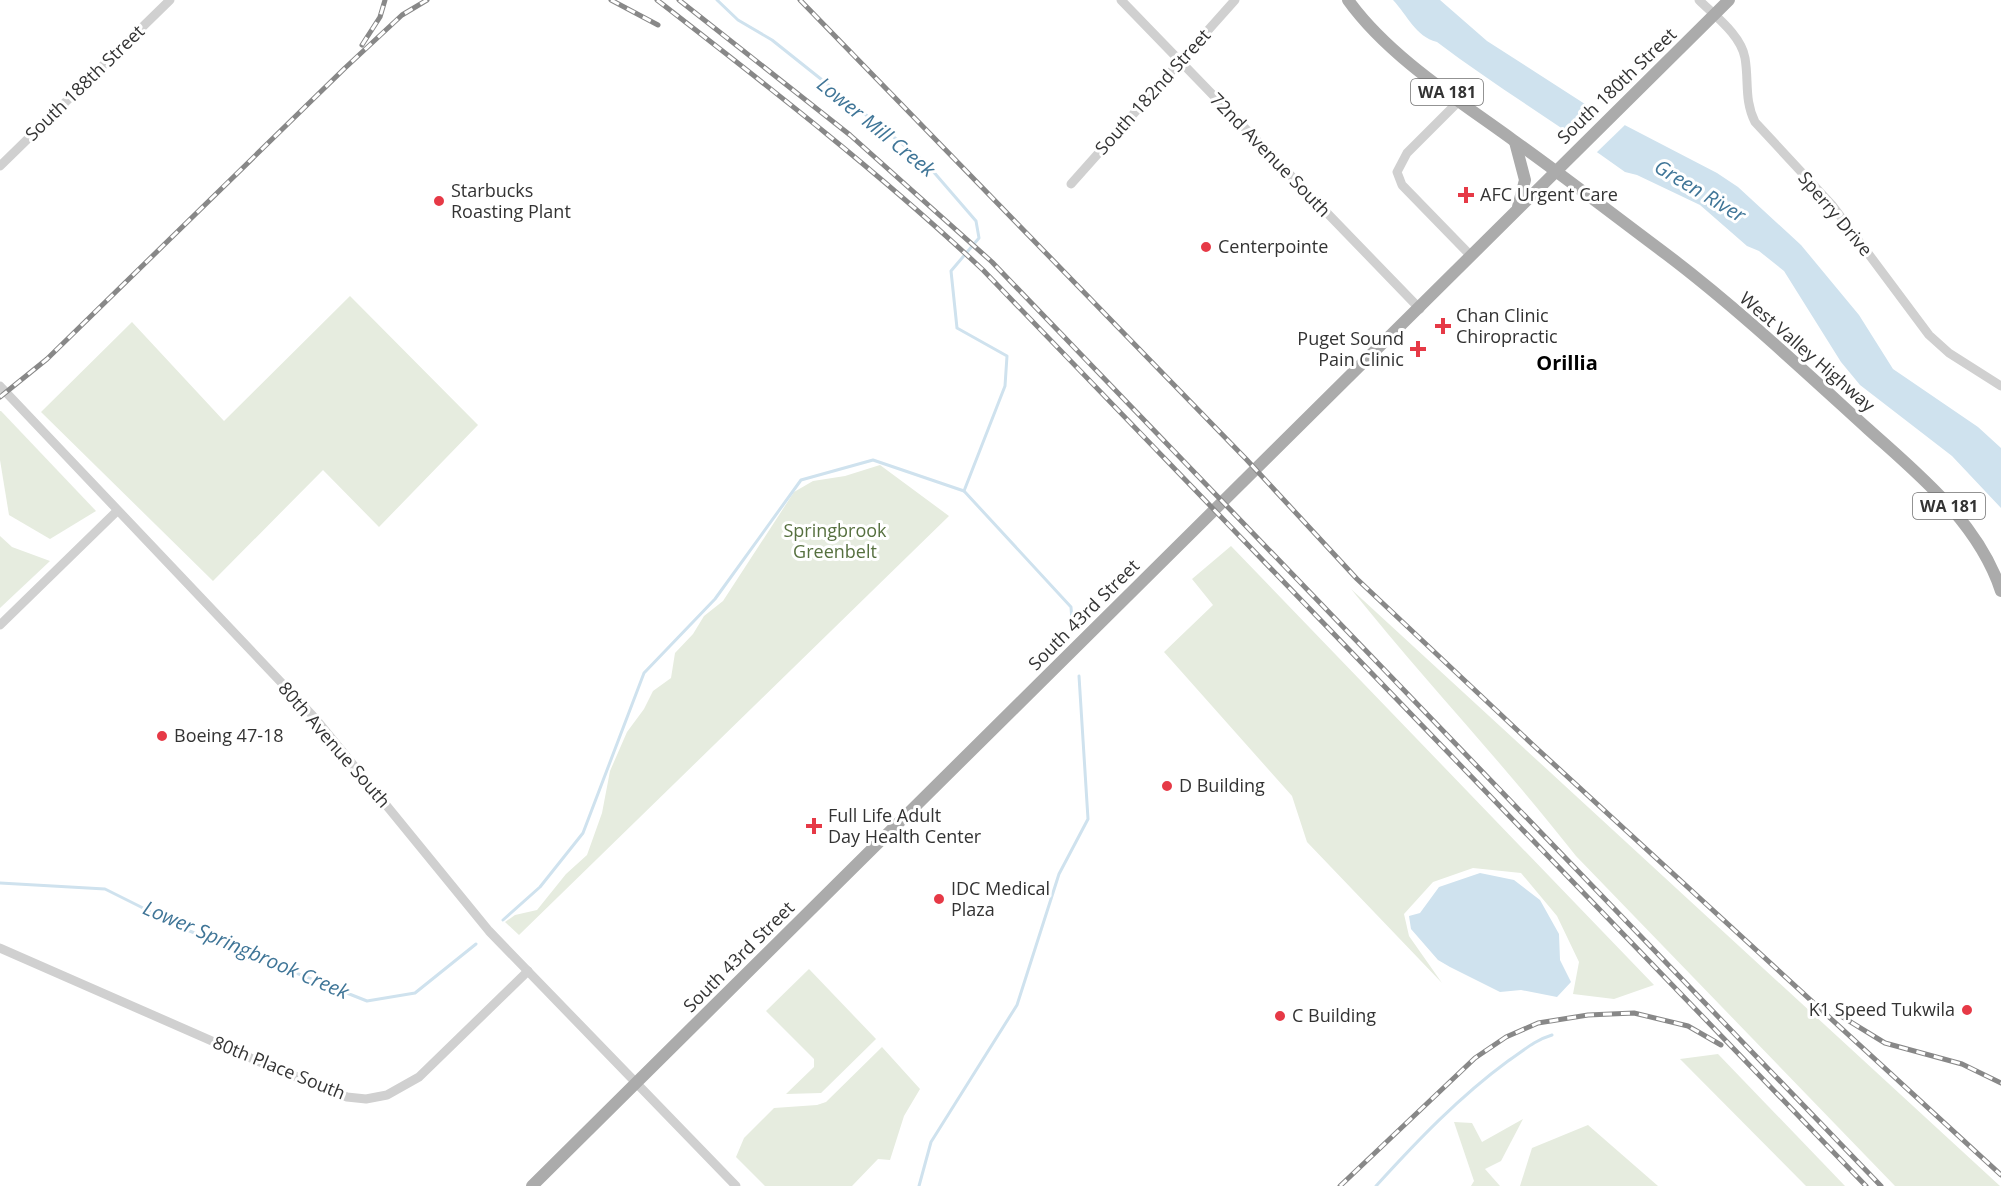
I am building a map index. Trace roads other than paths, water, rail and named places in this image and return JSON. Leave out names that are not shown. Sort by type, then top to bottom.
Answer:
[{"type":"main road","name":"WA 181","points":[[1348,0],[1378,33],[1459,102],[1555,172]]},
{"type":"main road","name":"South 180th Street","points":[[1555,172],[1730,0]]},
{"type":"main road","points":[[1515,141],[1525,180],[1517,211]]},
{"type":"main road","name":"South 43rd Street","points":[[532,1186],[1420,309],[1555,172]]},
{"type":"main road","name":"West Valley Highway","points":[[1555,172],[1668,256],[1792,360],[1904,461],[1946,502],[1970,531],[1989,562],[2001,591]]},
{"type":"street","name":"South 188th Street","points":[[0,166],[170,0]]},
{"type":"street","name":"72nd Avenue South","points":[[1121,0],[1179,63],[1420,309]]},
{"type":"street","name":"South 182nd Street","points":[[1071,184],[1235,0]]},
{"type":"street","name":"Sperry Drive","points":[[1699,0],[1736,38],[1742,49],[1748,108],[1755,122],[1832,205],[1929,335],[1949,353],[2001,386]]},
{"type":"street","points":[[1459,102],[1407,153],[1397,172],[1402,185],[1471,256]]},
{"type":"street","name":"80th Avenue South","points":[[0,386],[315,717],[458,895],[528,971],[638,1082],[736,1186]]},
{"type":"street","points":[[0,625],[117,511]]},
{"type":"street","name":"80th Place South","points":[[0,948],[262,1063],[347,1097],[366,1099],[387,1095],[418,1077],[528,971]]},
{"type":"water","name":"Green River","points":[[1393,0],[1440,0],[1487,41],[1588,106],[1717,173],[1738,187],[1801,245],[1859,315],[1893,369],[1978,427],[2001,448],[2001,508],[1952,456],[1860,385],[1841,362],[1784,271],[1759,251],[1747,246],[1700,205],[1637,175],[1625,172],[1437,42],[1423,35],[1412,25]]},
{"type":"water","points":[[1480,873],[1514,880],[1540,900],[1559,934],[1560,960],[1571,982],[1557,997],[1521,990],[1500,992],[1438,960],[1411,929],[1409,916],[1420,913],[1439,887]]},
{"type":"waterway","name":"Lower Mill Creek","points":[[717,0],[738,20],[772,40],[925,162],[976,221],[979,238],[951,271],[957,328],[1007,356],[1005,386],[964,491]]},
{"type":"waterway","name":"Lower Springbrook Creek","points":[[503,920],[540,887],[583,833],[644,673],[715,599],[801,480],[873,460],[964,491],[1071,607],[1072,621]]},
{"type":"waterway","name":"Lower Springbrook Creek","points":[[919,1186],[931,1142],[1017,1005],[1059,874],[1088,819],[1079,676]]},
{"type":"waterway","name":"Lower Springbrook Creek","points":[[0,883],[105,889],[187,930],[367,1001],[415,993],[476,944]]},
{"type":"waterway","points":[[1376,1186],[1472,1089],[1529,1046],[1552,1035]]},
{"type":"railway","points":[[362,45],[380,17],[385,0]]},
{"type":"railway","points":[[0,397],[47,359],[402,15],[427,0]]},
{"type":"railway","points":[[611,0],[658,25]]},
{"type":"railway","points":[[657,0],[864,165],[983,270],[1866,1186]]},
{"type":"railway","points":[[679,0],[850,135],[992,262],[1881,1186]]},
{"type":"railway","points":[[800,0],[1246,459],[1357,579],[1533,745],[2001,1175]]},
{"type":"railway","points":[[1340,1186],[1475,1058],[1506,1037],[1538,1023],[1588,1015],[1634,1013],[1688,1026],[1721,1045]]},
{"type":"railway","points":[[1836,1013],[1885,1043],[1962,1064],[2001,1083]]},
{"type":"place","name":"AFC Urgent Care","points":[[1466,195]]},
{"type":"place","name":"Starbucks Roasting Plant","points":[[439,201]]},
{"type":"place","name":"Centerpointe","points":[[1206,247]]},
{"type":"place","name":"Chan Clinic Chiropractic","points":[[1443,326]]},
{"type":"place","name":"Puget Sound Pain Clinic","points":[[1418,349]]},
{"type":"place","name":"Boeing 47-18","points":[[162,736]]},
{"type":"place","name":"D Building","points":[[1167,786]]},
{"type":"place","name":"Full Life Adult Day Health Center","points":[[814,826]]},
{"type":"place","name":"IDC Medical Plaza","points":[[939,899]]},
{"type":"place","name":"K1 Speed Tukwila","points":[[1967,1010]]},
{"type":"place","name":"C Building","points":[[1280,1016]]},
{"type":"district","name":"Orillia","points":[[1567,363]]},
{"type":"park label","name":"Springbrook Greenbelt","points":[[835,541]]}]
